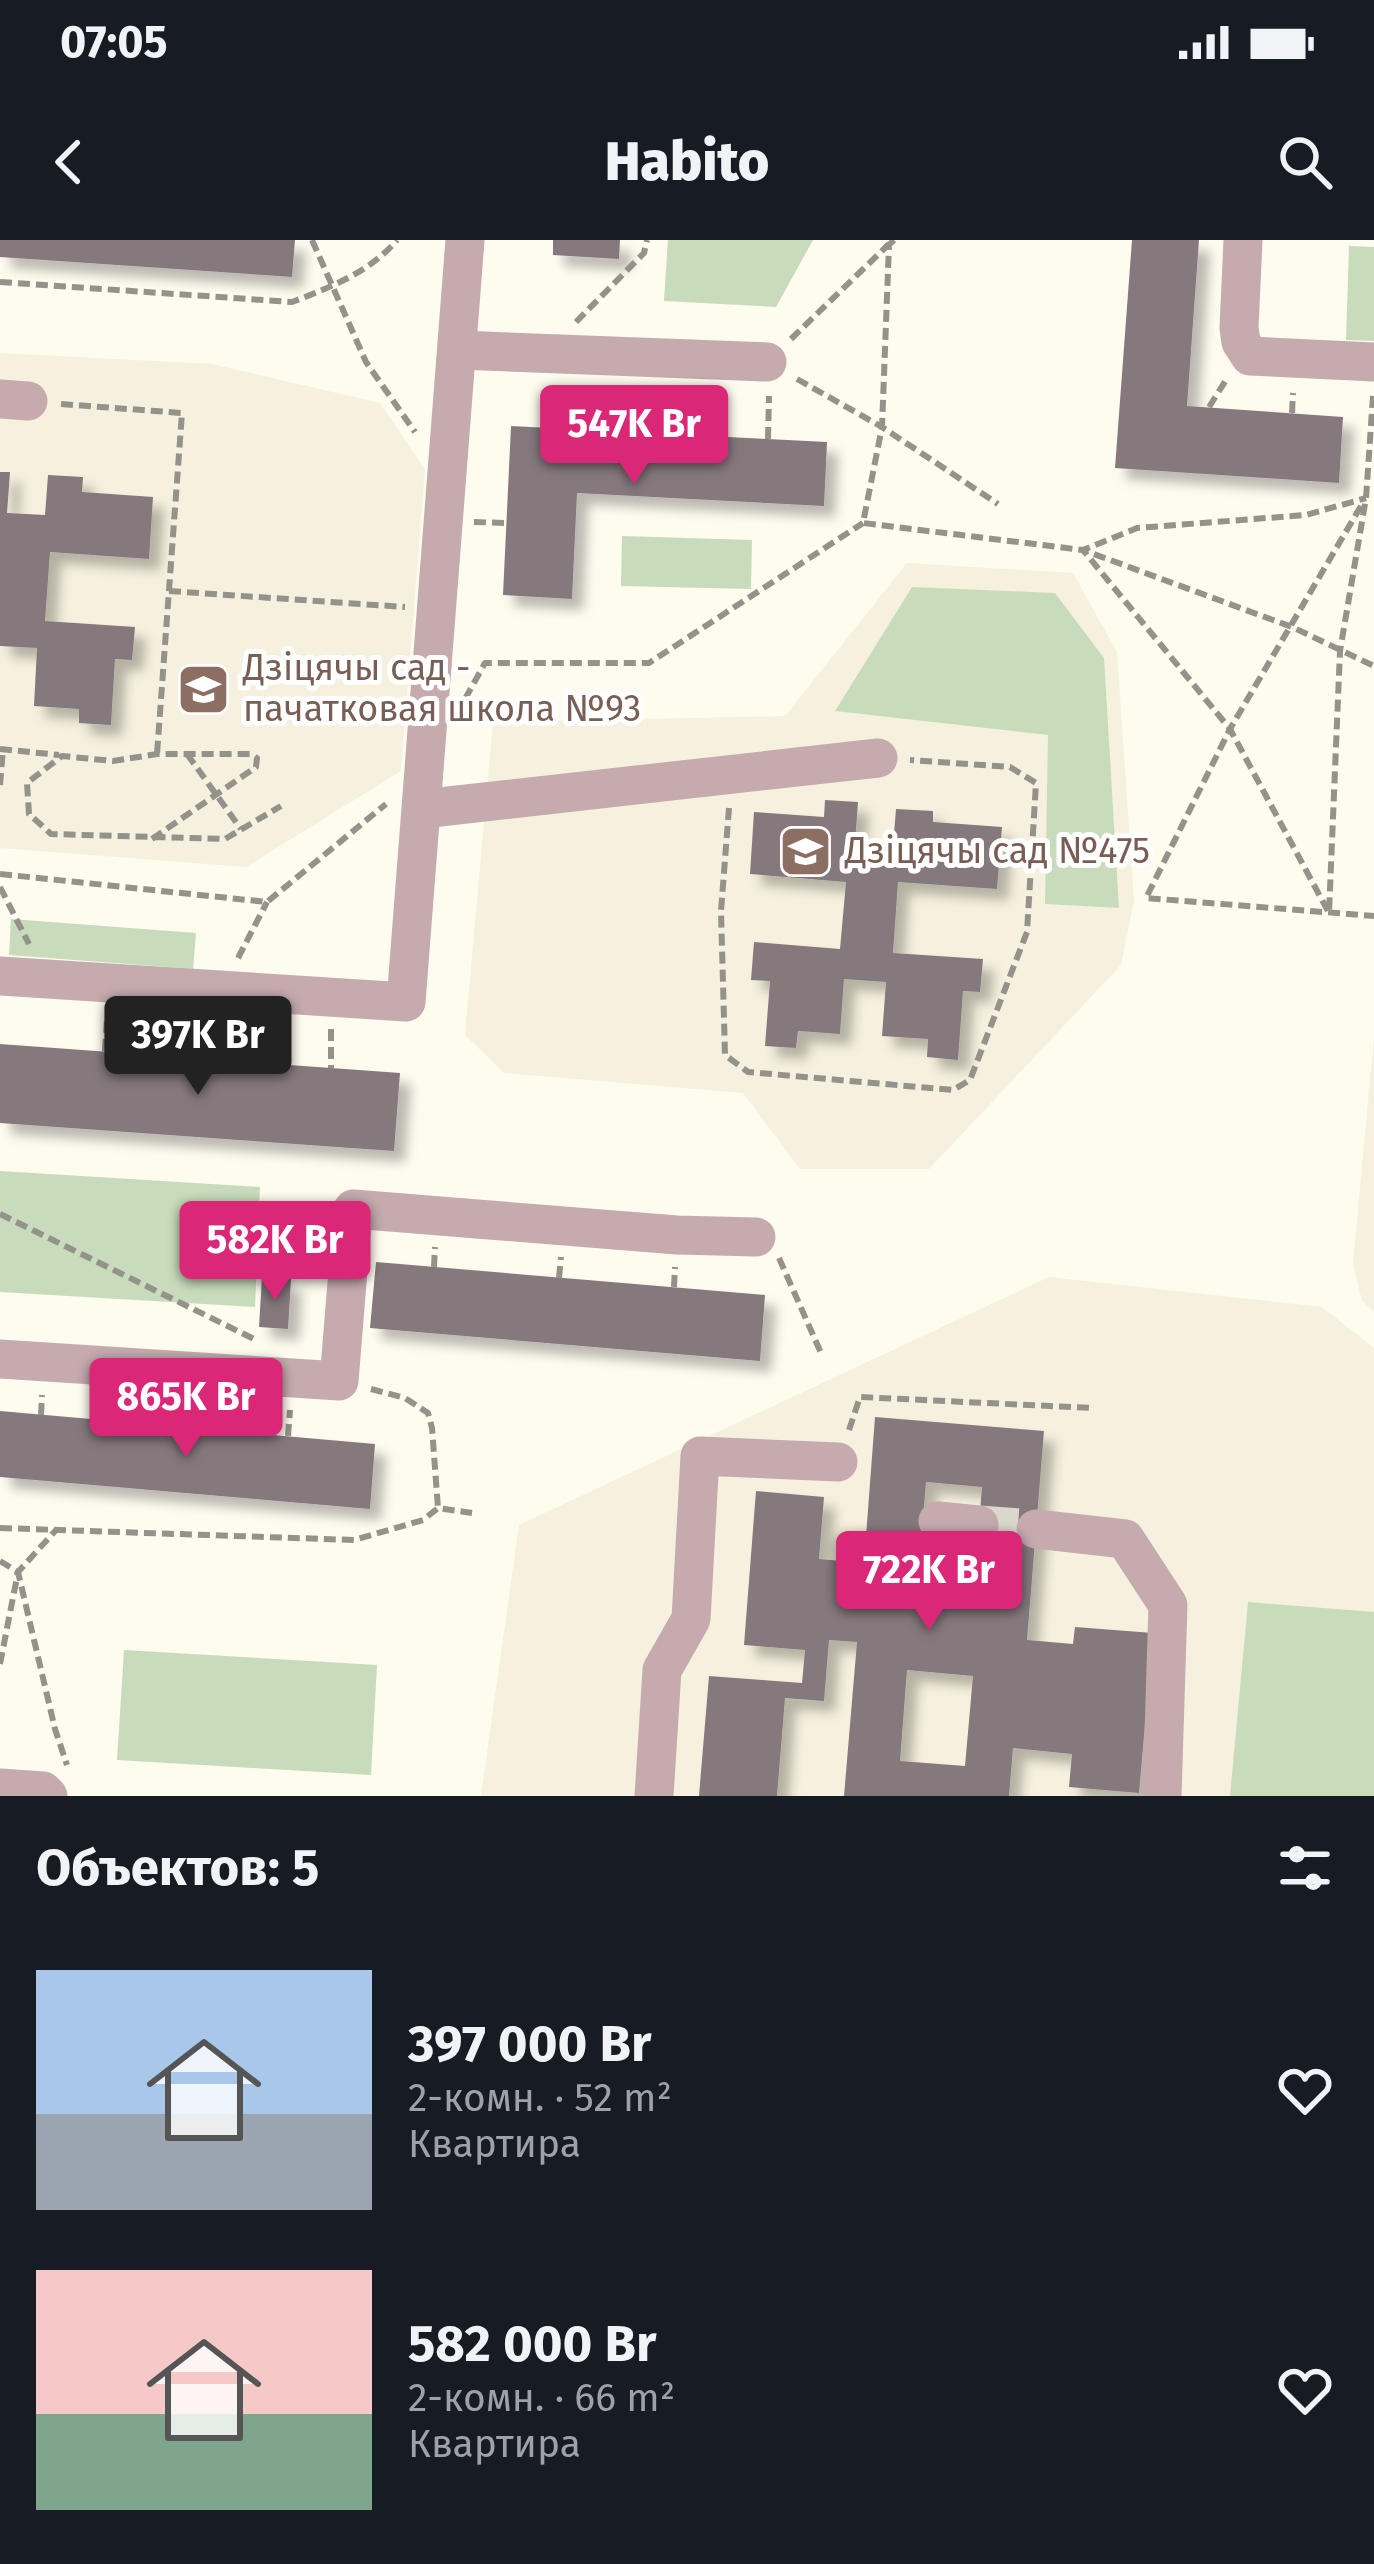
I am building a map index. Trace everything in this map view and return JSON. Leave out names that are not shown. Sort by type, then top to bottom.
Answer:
[{"type":"lane","points":[[0,976],[406,1002],[465,240]]},
{"type":"lane","points":[[1243,240],[1239,328],[1241,343],[1250,356],[1374,362]]},
{"type":"lane","points":[[457,350],[767,362]]},
{"type":"lane","points":[[422,809],[878,758]]},
{"type":"lane","points":[[0,1359],[340,1381],[353,1209],[756,1237]]},
{"type":"lane","points":[[654,1796],[662,1670],[691,1619],[700,1456],[838,1462]]},
{"type":"lane","points":[[938,1522],[979,1525]]},
{"type":"lane","points":[[1036,1529],[1125,1539],[1168,1605],[1162,1796]]},
{"type":"lane","points":[[0,1788],[43,1791],[57,1779]]},
{"type":"path","points":[[312,240],[366,362],[446,477]]},
{"type":"path","points":[[0,282],[292,302],[334,286],[381,259],[397,240]]},
{"type":"path","points":[[545,354],[644,253],[647,240]]},
{"type":"path","points":[[891,242],[767,362],[882,427],[998,504]]},
{"type":"path","points":[[891,242],[882,427],[863,523],[1083,550],[1292,627],[1374,666]]},
{"type":"path","points":[[1329,914],[1340,651],[1366,498],[1374,377]]},
{"type":"path","points":[[14,400],[182,413],[157,754]]},
{"type":"path","points":[[1083,550],[1137,528],[1306,515],[1366,498]]},
{"type":"path","points":[[1366,498],[1230,729],[1146,898],[1374,916]]},
{"type":"path","points":[[1083,550],[1230,729],[1329,914]]},
{"type":"path","points":[[170,591],[437,610]]},
{"type":"path","points":[[0,785],[1,749],[113,761],[157,754],[250,754],[257,758],[256,767],[152,839]]},
{"type":"path","points":[[187,754],[241,830]]},
{"type":"path","points":[[62,755],[27,783],[29,814],[51,835],[225,839],[281,806]]},
{"type":"path","points":[[732,774],[721,911],[724,1055],[748,1072],[953,1090],[970,1081],[1027,932],[1036,784],[1010,767],[878,758]]},
{"type":"path","points":[[0,887],[46,979]]},
{"type":"path","points":[[221,991],[267,902]]},
{"type":"path","points":[[0,1214],[254,1339]]},
{"type":"path","points":[[756,1237],[774,1246],[821,1353]]},
{"type":"path","points":[[340,1381],[405,1399],[428,1413],[439,1508]]},
{"type":"path","points":[[838,1462],[860,1397],[1092,1408]]},
{"type":"path","points":[[0,1528],[354,1540],[423,1520],[439,1508],[472,1513]]},
{"type":"path","points":[[0,1664],[18,1572],[57,1529]]},
{"type":"path","points":[[0,1561],[18,1572],[55,1729],[57,1779]]},
{"type":"shaded area","name":"Дзіцячы сад - пачатковая школа №93","points":[[0,353],[212,364],[380,403],[425,470],[401,771],[246,867],[0,848]]},
{"type":"shaded area","name":"Дзіцячы сад №475","points":[[907,563],[1073,573],[1117,652],[1134,901],[1121,965],[929,1169],[800,1169],[743,1093],[504,1073],[465,1035],[493,722],[785,716]]},
{"type":"shaded area","points":[[1374,1037],[1374,1312],[1362,1301],[1353,1264]]},
{"type":"shaded area","points":[[1049,1277],[1322,1307],[1374,1348],[1374,1796],[481,1796],[519,1525]]},
{"type":"green space","points":[[668,240],[813,240],[776,307],[664,301]]},
{"type":"green space","points":[[1349,246],[1374,247],[1374,341],[1346,340]]},
{"type":"green space","points":[[622,536],[752,540],[751,589],[621,586]]},
{"type":"green space","points":[[912,587],[1055,593],[1104,658],[1119,908],[1045,904],[1048,735],[835,711]]},
{"type":"green space","points":[[11,919],[196,933],[193,969],[9,955]]},
{"type":"green space","points":[[0,1171],[260,1187],[255,1307],[0,1292]]},
{"type":"green space","points":[[1248,1602],[1374,1612],[1374,1796],[1230,1796]]},
{"type":"green space","points":[[124,1650],[377,1665],[371,1775],[117,1760]]},
{"type":"building","points":[[0,240],[295,240],[292,277],[0,257]]},
{"type":"building","points":[[553,240],[620,240],[619,259],[553,255]]},
{"type":"building","points":[[1132,240],[1199,240],[1187,406],[1343,417],[1339,483],[1115,468]]},
{"type":"building","points":[[511,426],[827,442],[824,506],[577,493],[572,599],[503,595]]},
{"type":"building","points":[[0,472],[10,472],[7,513],[45,515],[48,475],[83,477],[82,492],[153,497],[149,559],[50,552],[45,621],[135,627],[132,660],[115,659],[111,725],[79,723],[79,709],[34,706],[37,648],[0,646]]},
{"type":"building","points":[[825,800],[858,802],[855,843],[893,846],[896,809],[933,811],[933,822],[1002,827],[997,889],[898,882],[893,953],[983,959],[980,992],[963,991],[958,1060],[927,1057],[928,1039],[882,1036],[886,982],[844,979],[840,1034],[798,1031],[796,1048],[765,1046],[770,981],[751,980],[754,942],[840,949],[846,882],[750,874],[754,812],[824,817]]},
{"type":"building","points":[[0,1044],[400,1073],[394,1151],[0,1123]]},
{"type":"building","points":[[376,1262],[765,1295],[760,1361],[370,1328]]},
{"type":"building","points":[[262,1277],[291,1279],[288,1329],[259,1327]]},
{"type":"building","points":[[0,1411],[375,1444],[370,1509],[0,1477]]},
{"type":"building","points":[[875,1417],[1044,1431],[1027,1640],[1073,1644],[1075,1627],[1153,1633],[1139,1793],[1069,1787],[1072,1754],[1013,1748],[1009,1796],[844,1796],[857,1642],[829,1640],[824,1701],[785,1698],[777,1796],[699,1796],[709,1676],[802,1683],[805,1650],[744,1645],[756,1491],[824,1497],[819,1559],[864,1563]],"holes":[[[926,1482],[982,1487],[975,1573],[919,1568]],[[907,1670],[973,1676],[965,1766],[900,1761]]]},
{"type":"tunnel","points":[[979,1525],[1036,1529]]},
{"type":"place","name":"Дзіцячы сад - пачатковая школа №93","points":[[204,689]]},
{"type":"place","name":"Дзіцячы сад №475","points":[[806,851]]}]
